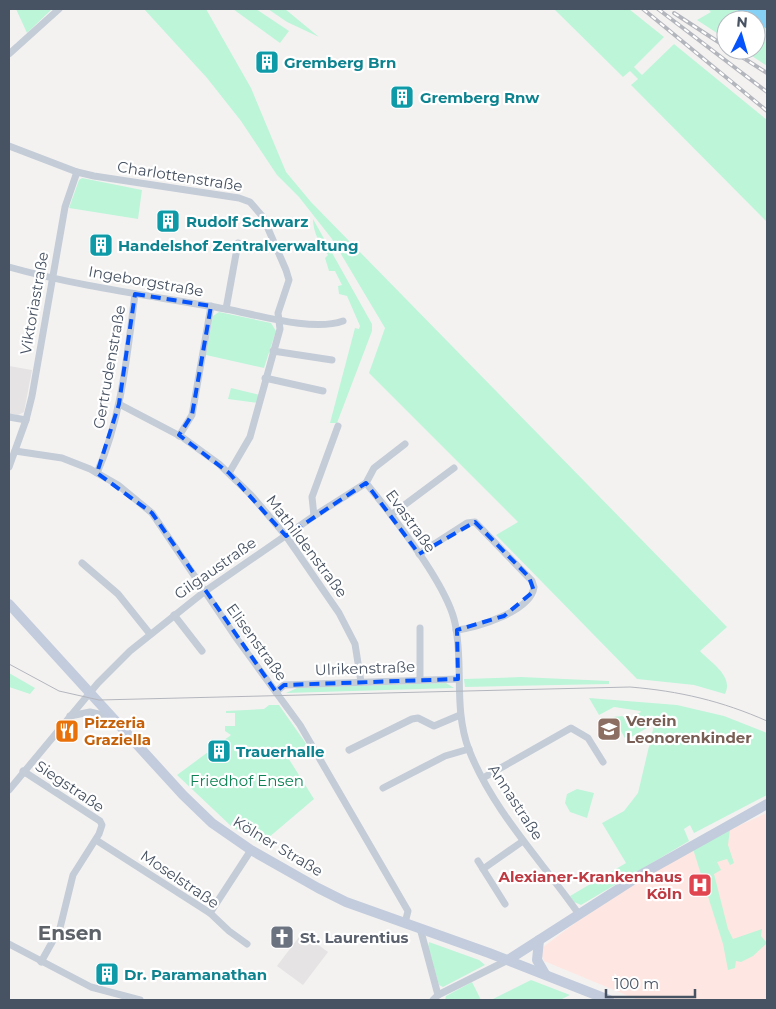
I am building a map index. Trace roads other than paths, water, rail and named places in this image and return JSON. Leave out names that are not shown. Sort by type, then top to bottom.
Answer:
[{"type":"main road","name":"Kölner Straße","points":[[9,604],[89,693],[206,817],[251,850],[346,902],[544,974],[590,997],[609,1000]]},
{"type":"main road","points":[[508,960],[578,913],[694,843],[767,804]]},
{"type":"main road","points":[[539,940],[537,960],[544,974]]},
{"type":"street","points":[[9,54],[59,9]]},
{"type":"street","name":"Charlottenstraße","points":[[9,146],[77,172],[118,181],[239,198],[250,202],[263,217],[289,280],[278,313],[280,329],[250,438],[228,473]]},
{"type":"street","name":"Viktoriastraße","points":[[9,467],[26,420],[65,207],[77,172]]},
{"type":"street","points":[[226,309],[238,243]]},
{"type":"street","name":"Ingeborgstraße","points":[[9,267],[52,279],[211,306],[279,320],[332,325],[343,321]]},
{"type":"street","name":"Gertrudenstraße","points":[[97,473],[113,432],[120,404],[136,294]]},
{"type":"street","points":[[179,436],[192,416],[211,306]]},
{"type":"street","points":[[273,351],[332,360]]},
{"type":"street","points":[[266,378],[323,391]]},
{"type":"street","name":"Mathildenstraße","points":[[120,404],[179,436],[228,473],[251,495],[286,536],[348,628],[357,653],[361,682]]},
{"type":"street","points":[[9,417],[26,420]]},
{"type":"street","points":[[314,516],[311,502],[312,497],[338,426]]},
{"type":"street","points":[[366,483],[374,468],[405,444]]},
{"type":"street","name":"Elisenstraße","points":[[16,451],[62,458],[97,473],[118,485],[152,513],[164,527],[204,592],[300,725],[408,911],[405,923]]},
{"type":"street","points":[[391,515],[454,468]]},
{"type":"street","name":"Evastraße","points":[[314,516],[366,483],[420,554],[448,602],[456,630],[458,693]]},
{"type":"street","name":"Gilgaustraße","points":[[9,790],[22,771],[89,693],[130,651],[204,592],[314,516]]},
{"type":"street","points":[[420,554],[467,523],[476,522],[491,540],[529,577],[534,587],[534,591],[526,601],[504,616],[480,626],[456,630]]},
{"type":"street","points":[[82,562],[118,594],[150,634]]},
{"type":"street","points":[[174,615],[202,651]]},
{"type":"street","points":[[420,628],[420,680]]},
{"type":"street","name":"Ulrikenstraße","points":[[276,692],[284,684],[458,679]]},
{"type":"street","name":"Annastraße","points":[[458,693],[460,715],[469,749],[483,778],[523,841],[578,913]]},
{"type":"street","points":[[70,716],[90,712],[112,717]]},
{"type":"street","points":[[349,750],[412,719],[418,718],[434,726],[460,715]]},
{"type":"street","points":[[483,778],[570,728],[588,738],[603,762]]},
{"type":"street","points":[[383,788],[445,756],[469,749]]},
{"type":"street","name":"Siegstraße","points":[[22,771],[100,821],[102,825],[96,840]]},
{"type":"street","points":[[41,962],[60,928],[73,875],[96,840]]},
{"type":"street","name":"Moselstraße","points":[[96,840],[210,913],[229,931],[247,944]]},
{"type":"street","points":[[483,869],[523,841]]},
{"type":"street","points":[[210,913],[251,850]]},
{"type":"street","points":[[478,861],[505,904]]},
{"type":"street","points":[[420,928],[435,998],[508,960]]},
{"type":"street","points":[[9,944],[91,987],[140,1000]]},
{"type":"water","points":[[729,9],[767,9],[767,29],[766,10]]},
{"type":"tram line","points":[[9,664],[59,691],[99,700],[630,687],[666,691],[700,698],[734,708],[767,721]]},
{"type":"railway","points":[[643,9],[767,111]]},
{"type":"railway","points":[[658,9],[767,92]]},
{"type":"railway","points":[[674,13],[716,40]]},
{"type":"railway","points":[[747,60],[767,73]]},
{"type":"place","name":"Gremberg Brn","points":[[267,62]]},
{"type":"place","name":"Gremberg Rnw","points":[[402,97]]},
{"type":"place","name":"Rudolf Schwarz","points":[[168,221]]},
{"type":"place","name":"Handelshof Zentralverwaltung","points":[[101,245]]},
{"type":"place","name":"Verein Leonorenkinder","points":[[609,729]]},
{"type":"place","name":"Pizzeria Graziella","points":[[67,731]]},
{"type":"place","name":"Trauerhalle","points":[[219,751]]},
{"type":"place","name":"Alexianer-Krankenhaus Köln","points":[[700,885]]},
{"type":"place","name":"St. Laurentius","points":[[282,937]]},
{"type":"place","name":"Dr. Paramanathan","points":[[107,974]]},
{"type":"district","name":"Ensen","points":[[70,933]]},
{"type":"park label","name":"Friedhof Ensen","points":[[247,780]]}]
